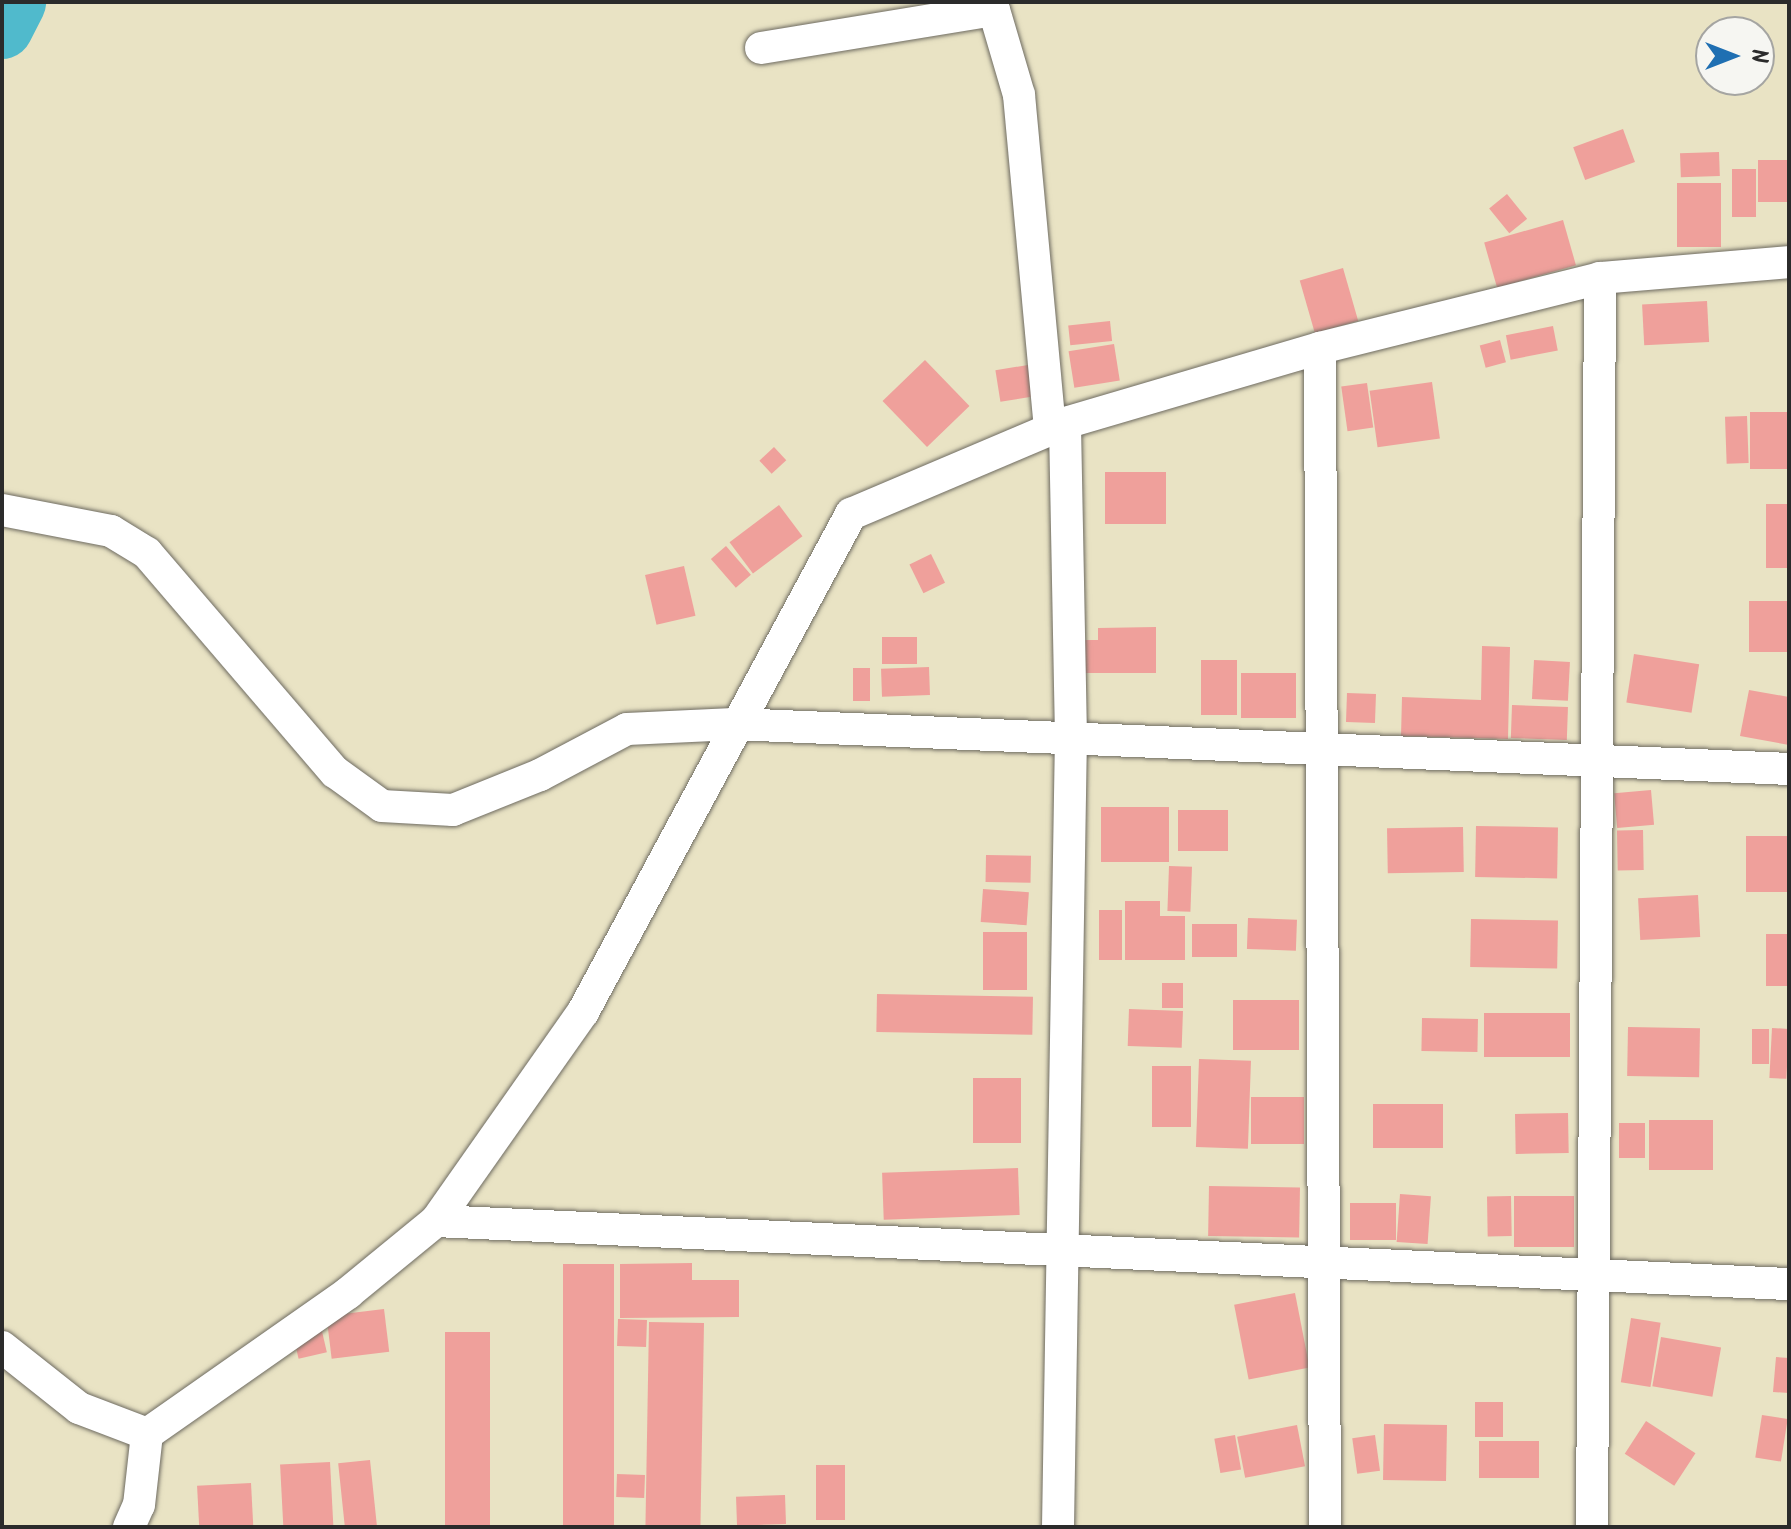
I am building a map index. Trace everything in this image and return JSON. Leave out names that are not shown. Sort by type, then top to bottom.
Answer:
[{"type":"street","points":[[761,48],[994,10],[1019,95],[1058,426],[1071,738],[1059,1252],[1058,1527]]},
{"type":"street","points":[[129,1527],[139,1505],[147,1434],[348,1293],[436,1221],[583,1012],[734,724],[851,514],[1058,426],[1320,348],[1600,278],[1789,262]]},
{"type":"street","points":[[1592,1527],[1600,278]]},
{"type":"street","points":[[1320,348],[1327,1261],[1325,1527]]},
{"type":"street","points":[[2,510],[111,531],[147,553],[335,772],[382,806],[453,810],[540,775],[627,729],[734,724],[1789,769]]},
{"type":"street","points":[[436,1221],[1789,1284]]},
{"type":"street","points":[[2,1347],[79,1408],[147,1434]]},
{"type":"building","points":[[1623,129],[1635,162],[1585,180],[1573,147]]},
{"type":"building","points":[[1719,152],[1720,176],[1681,177],[1680,153]]},
{"type":"building","points":[[1758,160],[1789,160],[1789,202],[1758,202]]},
{"type":"building","points":[[1732,169],[1756,169],[1756,217],[1732,217]]},
{"type":"building","points":[[1677,183],[1721,183],[1721,247],[1677,247]]},
{"type":"building","points":[[1507,194],[1527,219],[1509,233],[1489,208]]},
{"type":"building","points":[[1563,220],[1576,265],[1497,288],[1484,243]]},
{"type":"building","points":[[1343,268],[1358,321],[1315,333],[1300,280]]},
{"type":"building","points":[[1707,301],[1709,342],[1644,345],[1642,304]]},
{"type":"building","points":[[1110,321],[1112,341],[1070,345],[1068,325]]},
{"type":"building","points":[[1553,326],[1558,351],[1511,360],[1506,335]]},
{"type":"building","points":[[1500,340],[1506,362],[1486,368],[1480,345]]},
{"type":"building","points":[[1114,344],[1120,381],[1074,388],[1069,351]]},
{"type":"building","points":[[925,360],[969,406],[927,447],[883,401]]},
{"type":"building","points":[[1028,365],[1033,397],[1000,402],[995,370]]},
{"type":"building","points":[[1432,382],[1440,438],[1378,447],[1370,391]]},
{"type":"building","points":[[1367,383],[1373,428],[1348,431],[1341,387]]},
{"type":"building","points":[[1750,412],[1789,412],[1789,469],[1750,469]]},
{"type":"building","points":[[1747,416],[1749,463],[1727,464],[1725,417]]},
{"type":"building","points":[[774,447],[786,460],[772,474],[759,461]]},
{"type":"building","points":[[1105,472],[1166,472],[1166,524],[1105,524]]},
{"type":"building","points":[[1766,504],[1789,504],[1789,568],[1766,568]]},
{"type":"building","points":[[779,505],[802,536],[753,573],[729,542]]},
{"type":"building","points":[[726,546],[751,575],[736,588],[711,559]]},
{"type":"building","points":[[931,554],[945,583],[923,593],[909,565]]},
{"type":"building","points":[[684,566],[695,616],[656,625],[645,575]]},
{"type":"building","points":[[1749,601],[1789,601],[1789,652],[1749,652]]},
{"type":"building","points":[[1156,627],[1156,673],[1080,673],[1080,640],[1098,640],[1098,628]]},
{"type":"building","points":[[882,637],[917,637],[917,664],[882,664]]},
{"type":"building","points":[[1482,646],[1510,647],[1508,739],[1401,736],[1402,697],[1481,700]]},
{"type":"building","points":[[1634,654],[1699,664],[1692,713],[1626,702]]},
{"type":"building","points":[[1201,660],[1237,660],[1237,715],[1201,715]]},
{"type":"building","points":[[1534,660],[1570,662],[1568,701],[1532,699]]},
{"type":"building","points":[[929,667],[930,695],[882,697],[881,669]]},
{"type":"building","points":[[853,668],[870,668],[870,701],[853,701]]},
{"type":"building","points":[[1241,673],[1296,673],[1296,718],[1241,718]]},
{"type":"building","points":[[1749,690],[1789,697],[1789,745],[1740,736]]},
{"type":"building","points":[[1347,693],[1376,694],[1375,723],[1346,722]]},
{"type":"building","points":[[1512,705],[1568,707],[1567,740],[1511,738]]},
{"type":"building","points":[[1651,790],[1654,825],[1617,828],[1614,793]]},
{"type":"building","points":[[1101,807],[1169,807],[1169,862],[1101,862]]},
{"type":"building","points":[[1178,810],[1228,810],[1228,851],[1178,851]]},
{"type":"building","points":[[1476,826],[1558,827],[1557,878],[1475,877]]},
{"type":"building","points":[[1463,827],[1464,872],[1388,873],[1387,828]]},
{"type":"building","points":[[1617,830],[1643,830],[1644,870],[1618,870]]},
{"type":"building","points":[[1746,836],[1789,836],[1789,892],[1746,892]]},
{"type":"building","points":[[986,855],[1031,856],[1031,883],[986,882]]},
{"type":"building","points":[[1169,866],[1192,867],[1190,912],[1167,911]]},
{"type":"building","points":[[983,889],[1029,892],[1027,925],[981,922]]},
{"type":"building","points":[[1698,895],[1700,937],[1640,940],[1638,898]]},
{"type":"building","points":[[1125,901],[1160,901],[1160,916],[1185,916],[1185,960],[1125,960]]},
{"type":"building","points":[[1099,910],[1122,910],[1122,960],[1099,960]]},
{"type":"building","points":[[1248,918],[1297,920],[1296,951],[1247,949]]},
{"type":"building","points":[[1471,919],[1558,921],[1557,969],[1470,967]]},
{"type":"building","points":[[1192,924],[1237,924],[1237,957],[1192,957]]},
{"type":"building","points":[[983,932],[1027,932],[1027,990],[983,990]]},
{"type":"building","points":[[1766,934],[1789,934],[1789,986],[1766,986]]},
{"type":"building","points":[[1162,983],[1183,983],[1183,1008],[1162,1008]]},
{"type":"building","points":[[877,994],[1033,997],[1032,1035],[876,1032]]},
{"type":"building","points":[[1233,1000],[1299,1000],[1299,1050],[1233,1050]]},
{"type":"building","points":[[1129,1009],[1183,1011],[1182,1048],[1128,1046]]},
{"type":"building","points":[[1484,1013],[1570,1013],[1570,1057],[1484,1057]]},
{"type":"building","points":[[1422,1018],[1478,1019],[1477,1052],[1421,1051]]},
{"type":"building","points":[[1628,1027],[1700,1028],[1699,1077],[1627,1076]]},
{"type":"building","points":[[1772,1028],[1789,1029],[1786,1079],[1769,1078]]},
{"type":"building","points":[[1752,1029],[1769,1029],[1769,1064],[1752,1064]]},
{"type":"building","points":[[1199,1059],[1251,1061],[1248,1149],[1196,1147]]},
{"type":"building","points":[[1152,1066],[1191,1066],[1191,1127],[1152,1127]]},
{"type":"building","points":[[973,1078],[1021,1078],[1021,1143],[973,1143]]},
{"type":"building","points":[[1251,1097],[1304,1097],[1304,1144],[1251,1144]]},
{"type":"building","points":[[1373,1104],[1443,1104],[1443,1148],[1373,1148]]},
{"type":"building","points":[[1568,1113],[1569,1153],[1516,1154],[1515,1114]]},
{"type":"building","points":[[1649,1120],[1713,1120],[1713,1170],[1649,1170]]},
{"type":"building","points":[[1619,1123],[1645,1123],[1645,1158],[1619,1158]]},
{"type":"building","points":[[1018,1168],[1020,1215],[884,1220],[882,1173]]},
{"type":"building","points":[[1209,1186],[1300,1188],[1299,1238],[1208,1236]]},
{"type":"building","points":[[1400,1194],[1431,1196],[1428,1244],[1397,1242]]},
{"type":"building","points":[[1487,1196],[1511,1196],[1512,1236],[1488,1236]]},
{"type":"building","points":[[1514,1196],[1574,1196],[1574,1247],[1514,1247]]},
{"type":"building","points":[[1350,1203],[1396,1203],[1396,1240],[1350,1240]]},
{"type":"building","points":[[692,1263],[692,1280],[739,1280],[739,1317],[620,1318],[620,1264]]},
{"type":"building","points":[[563,1264],[614,1264],[614,1527],[563,1527]]},
{"type":"building","points":[[1295,1293],[1310,1368],[1249,1379],[1234,1305]]},
{"type":"building","points":[[384,1309],[389,1352],[332,1359],[326,1316]]},
{"type":"building","points":[[1631,1318],[1661,1323],[1650,1387],[1621,1382]]},
{"type":"building","points":[[618,1319],[647,1320],[646,1347],[617,1346]]},
{"type":"building","points":[[649,1322],[704,1323],[700,1527],[645,1527]]},
{"type":"building","points":[[321,1327],[327,1352],[299,1359],[293,1334]]},
{"type":"building","points":[[445,1332],[490,1332],[490,1527],[445,1527]]},
{"type":"building","points":[[1661,1337],[1721,1348],[1712,1397],[1652,1386]]},
{"type":"building","points":[[1776,1357],[1789,1358],[1789,1393],[1773,1392]]},
{"type":"building","points":[[1475,1402],[1503,1402],[1503,1437],[1475,1437]]},
{"type":"building","points":[[1762,1415],[1788,1419],[1781,1462],[1755,1457]]},
{"type":"building","points":[[1646,1421],[1695,1453],[1674,1486],[1625,1454]]},
{"type":"building","points":[[1384,1424],[1447,1425],[1446,1481],[1383,1480]]},
{"type":"building","points":[[1297,1425],[1305,1466],[1245,1478],[1237,1437]]},
{"type":"building","points":[[1235,1435],[1241,1469],[1220,1473],[1214,1439]]},
{"type":"building","points":[[1375,1435],[1380,1471],[1357,1474],[1352,1438]]},
{"type":"building","points":[[1479,1441],[1539,1441],[1539,1478],[1479,1478]]},
{"type":"building","points":[[370,1460],[377,1527],[345,1527],[338,1463]]},
{"type":"building","points":[[330,1462],[333,1527],[283,1527],[280,1465]]},
{"type":"building","points":[[816,1465],[845,1465],[845,1520],[816,1520]]},
{"type":"building","points":[[617,1474],[645,1475],[644,1498],[616,1497]]},
{"type":"building","points":[[251,1483],[253,1527],[199,1527],[197,1486]]},
{"type":"building","points":[[785,1495],[786,1524],[737,1526],[736,1497]]},
{"type":"waterway","points":[[2,28],[15,2]]}]
